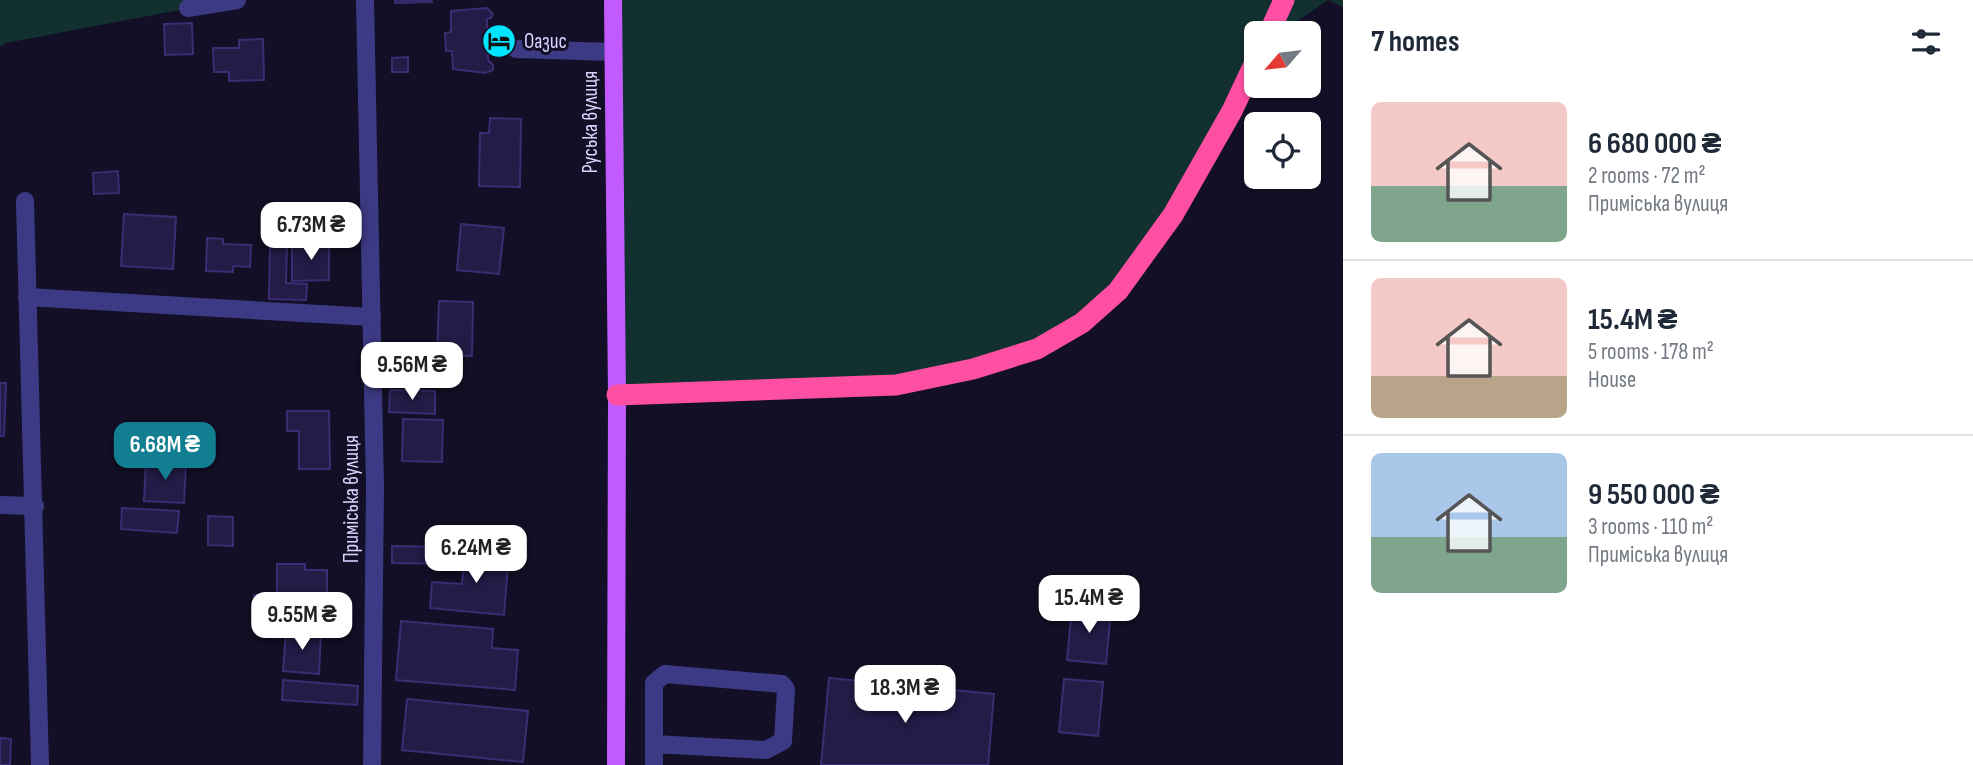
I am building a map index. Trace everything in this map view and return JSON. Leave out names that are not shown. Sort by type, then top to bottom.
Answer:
[{"type":"highway","points":[[1274,21],[1284,0]]},
{"type":"highway","points":[[617,395],[896,384],[973,369],[1037,349],[1082,323],[1118,291],[1173,215],[1244,86]]},
{"type":"main road","name":"Руська вулиця","points":[[612,0],[617,395],[616,765]]},
{"type":"street","points":[[188,8],[237,0]]},
{"type":"street","name":"Приміська вулиця","points":[[365,0],[375,488],[372,765]]},
{"type":"street","points":[[516,49],[612,52]]},
{"type":"street","points":[[25,201],[40,765]]},
{"type":"street","points":[[27,297],[372,317]]},
{"type":"street","points":[[0,505],[35,506]]},
{"type":"street","points":[[654,744],[766,750],[776,746],[783,741],[786,689],[782,684],[665,674],[654,683],[654,744],[654,765]]},
{"type":"green space","points":[[0,0],[232,0],[6,43],[0,47]]},
{"type":"green space","points":[[605,0],[1328,0],[1298,21],[1244,21],[1244,98],[1248,98],[1130,284],[974,375],[612,399]]},
{"type":"green space","points":[[1328,0],[1343,0],[1343,7]]},
{"type":"building","points":[[395,0],[431,0],[432,2],[395,3]]},
{"type":"building","points":[[487,8],[493,14],[487,19],[488,60],[493,65],[493,70],[485,73],[453,69],[452,51],[446,51],[445,33],[451,32],[451,11]]},
{"type":"building","points":[[192,23],[193,54],[165,55],[164,24]]},
{"type":"building","points":[[263,39],[264,80],[229,81],[229,72],[214,72],[213,48],[239,48],[239,40]]},
{"type":"building","points":[[408,57],[408,72],[392,72],[392,58]]},
{"type":"building","points":[[490,118],[521,119],[520,187],[479,186],[480,133],[489,133]]},
{"type":"building","points":[[118,171],[119,193],[94,194],[93,173]]},
{"type":"building","points":[[124,214],[176,217],[173,269],[121,266]]},
{"type":"building","points":[[461,224],[504,228],[499,274],[457,270]]},
{"type":"building","points":[[207,238],[223,239],[223,244],[251,245],[250,267],[233,266],[233,272],[206,271]]},
{"type":"building","points":[[329,243],[329,280],[292,281],[292,244]]},
{"type":"building","points":[[270,244],[287,244],[286,283],[307,284],[306,300],[269,299]]},
{"type":"building","points":[[439,301],[473,302],[472,356],[437,355]]},
{"type":"building","points":[[0,383],[6,383],[4,436],[0,436]]},
{"type":"building","points":[[390,390],[435,391],[435,414],[389,412]]},
{"type":"building","points":[[287,411],[329,411],[330,469],[299,469],[299,431],[287,431]]},
{"type":"building","points":[[403,419],[443,420],[442,462],[402,461]]},
{"type":"building","points":[[146,461],[186,464],[184,503],[144,501]]},
{"type":"building","points":[[122,508],[179,511],[177,533],[121,529]]},
{"type":"building","points":[[208,516],[233,517],[233,546],[208,545]]},
{"type":"building","points":[[392,546],[458,547],[458,564],[392,563]]},
{"type":"building","points":[[465,549],[509,553],[504,615],[430,608],[432,582],[462,584]]},
{"type":"building","points":[[277,564],[305,564],[305,570],[327,570],[327,595],[339,595],[339,619],[255,618],[254,595],[277,595]]},
{"type":"building","points":[[1072,607],[1111,610],[1106,664],[1067,660]]},
{"type":"building","points":[[401,621],[493,629],[492,648],[518,650],[515,690],[396,680]]},
{"type":"building","points":[[286,631],[321,633],[319,674],[283,671]]},
{"type":"building","points":[[829,678],[994,694],[988,765],[821,765]]},
{"type":"building","points":[[1064,679],[1103,682],[1098,736],[1059,732]]},
{"type":"building","points":[[283,680],[358,686],[357,705],[282,700]]},
{"type":"building","points":[[407,699],[528,711],[523,762],[402,750]]},
{"type":"building","points":[[0,738],[11,739],[10,765],[0,765]]},
{"type":"place","name":"Оазис","points":[[499,41]]}]
